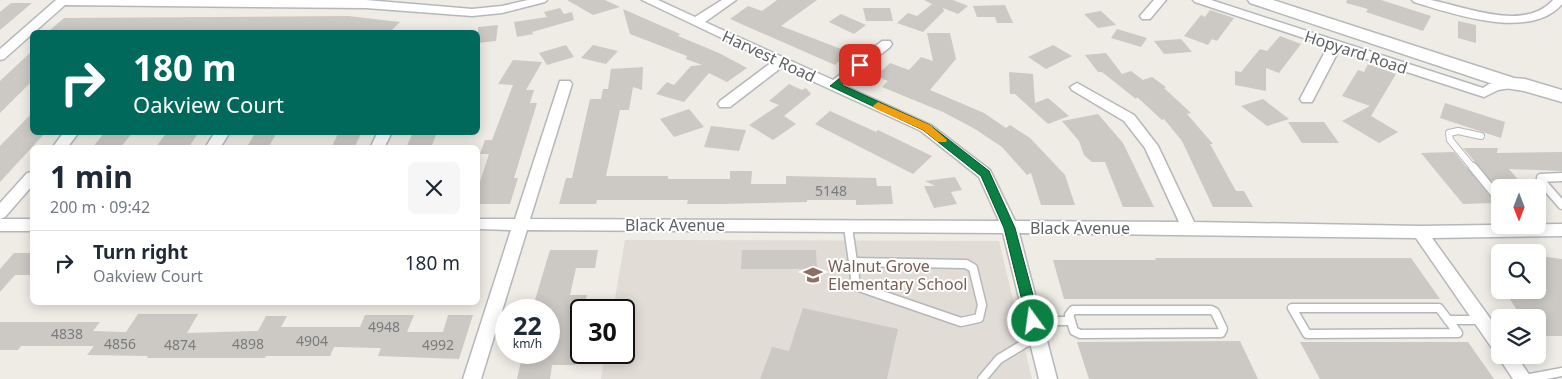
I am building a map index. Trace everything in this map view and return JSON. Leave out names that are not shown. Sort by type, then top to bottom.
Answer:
[{"type":"main road","name":"Hopyard Road","points":[[1256,0],[1512,84],[1526,85],[1562,96]]},
{"type":"main road","name":"Hopyard Road","points":[[1512,84],[1524,92],[1562,104]]},
{"type":"street","points":[[0,56],[62,1],[366,4],[398,5],[463,13],[512,8],[541,0]]},
{"type":"street","name":"Harvest Road","points":[[648,0],[926,128],[986,174],[1010,228],[1048,379]]},
{"type":"street","points":[[696,22],[730,0]]},
{"type":"street","points":[[1146,16],[1160,0]]},
{"type":"street","name":"Hopyard Road","points":[[1199,0],[1484,93],[1494,87],[1512,84]]},
{"type":"street","points":[[1418,0],[1447,9],[1482,16],[1517,18],[1546,12],[1559,0]]},
{"type":"street","points":[[835,86],[886,44]]},
{"type":"street","points":[[1307,99],[1335,45]]},
{"type":"street","points":[[725,104],[780,62]]},
{"type":"street","points":[[472,379],[565,84]]},
{"type":"street","points":[[1077,87],[1129,118],[1151,146],[1189,228]]},
{"type":"street","points":[[61,145],[70,135]]},
{"type":"street","points":[[0,213],[30,179]]},
{"type":"street","name":"Black Avenue","points":[[480,224],[1189,228],[1420,232],[1491,229]]},
{"type":"street","points":[[0,225],[30,225]]},
{"type":"street","name":"Black Avenue","points":[[1546,229],[1562,230]]},
{"type":"street","points":[[1420,232],[1491,334]]},
{"type":"street","points":[[1512,364],[1523,379]]},
{"type":"lane","points":[[1481,136],[1458,131],[1449,133],[1450,140],[1491,189]]},
{"type":"lane","points":[[1562,177],[1541,178],[1542,182],[1562,205]]},
{"type":"lane","points":[[848,226],[852,262],[856,286],[961,322],[979,318],[982,305],[976,277],[973,268],[966,264],[852,262]]},
{"type":"lane","points":[[1292,308],[1440,308],[1448,320],[1458,333],[1307,334],[1292,308]]},
{"type":"lane","points":[[1073,310],[1211,310],[1215,312],[1223,329],[1221,333],[1080,334],[1074,331],[1071,321],[1069,315],[1073,310]]},
{"type":"lane","points":[[1448,320],[1481,320]]},
{"type":"lane","points":[[1033,321],[1071,321]]},
{"type":"lane","points":[[982,379],[986,372],[1010,350],[1037,336]]},
{"type":"lane","points":[[1523,379],[1562,372]]},
{"type":"shaded area","name":"Walnut Grove Elementary School","points":[[625,240],[999,241],[1032,379],[601,379],[603,364],[635,364],[635,299],[615,299]]},
{"type":"building","points":[[567,0],[605,0],[620,7],[593,15]]},
{"type":"building","points":[[777,0],[817,0],[781,26],[849,52],[835,65],[730,19],[748,6],[762,11]]},
{"type":"building","points":[[924,0],[953,0],[968,6],[958,14],[943,8],[944,11],[923,32],[897,23],[908,13],[917,16],[932,4]]},
{"type":"building","points":[[1347,0],[1381,0],[1431,16],[1423,31],[1366,12],[1368,9],[1346,3]]},
{"type":"building","points":[[11,3],[32,3],[0,30],[0,12]]},
{"type":"building","points":[[1005,5],[1013,23],[997,23],[995,17],[977,17],[973,6]]},
{"type":"building","points":[[560,8],[564,14],[572,12],[574,20],[532,32],[533,34],[517,37],[514,22],[547,17],[544,12]]},
{"type":"building","points":[[863,8],[890,8],[893,21],[866,21]]},
{"type":"building","points":[[623,9],[680,34],[678,36],[719,53],[747,68],[727,82],[709,73],[684,102],[656,94],[667,82],[674,85],[691,66],[702,65],[686,59],[687,56],[630,34]]},
{"type":"building","points":[[1210,10],[1234,18],[1217,41],[1212,39],[1208,45],[1184,36],[1201,15],[1205,17]]},
{"type":"building","points":[[1101,11],[1116,25],[1098,28],[1084,14]]},
{"type":"building","points":[[841,14],[866,25],[854,34],[829,22]]},
{"type":"building","points":[[348,16],[400,22],[392,30],[50,30],[64,18]]},
{"type":"building","points":[[1458,21],[1476,25],[1476,43],[1458,38]]},
{"type":"building","points":[[498,25],[496,41],[480,43],[480,30],[478,30],[478,27]]},
{"type":"building","points":[[1117,29],[1147,38],[1141,47],[1111,38]]},
{"type":"building","points":[[927,33],[950,33],[956,59],[930,90],[984,113],[1006,128],[1010,125],[1030,138],[1065,175],[1075,205],[1041,205],[1031,173],[1027,175],[1002,147],[975,129],[943,112],[882,87],[888,81],[876,76],[890,63],[909,70],[921,57],[933,61]]},
{"type":"building","points":[[1280,36],[1301,44],[1279,73],[1266,68],[1266,91],[1235,85],[1235,71],[1241,72],[1260,49],[1267,51]]},
{"type":"building","points":[[1181,39],[1192,52],[1164,54],[1154,41]]},
{"type":"building","points":[[566,45],[574,57],[547,65],[539,53]]},
{"type":"building","points":[[593,45],[618,51],[606,64],[581,58]]},
{"type":"building","points":[[1053,45],[1072,56],[1046,69],[1028,57]]},
{"type":"building","points":[[30,53],[30,83],[0,113],[0,81]]},
{"type":"building","points":[[1106,53],[1122,74],[1131,71],[1143,80],[1152,77],[1166,87],[1164,88],[1191,113],[1187,114],[1213,144],[1210,144],[1236,191],[1244,191],[1253,207],[1213,207],[1182,141],[1164,119],[1162,120],[1137,97],[1136,99],[1102,72],[1098,72],[1085,55]]},
{"type":"building","points":[[513,60],[542,62],[526,90],[534,90],[530,103],[537,103],[514,178],[518,178],[510,204],[480,204],[480,182],[489,154],[480,154],[485,140],[492,140],[513,85],[498,84]]},
{"type":"building","points":[[1368,64],[1396,74],[1371,116],[1398,132],[1379,143],[1342,121],[1370,106],[1342,96],[1358,70],[1364,72]]},
{"type":"building","points":[[643,67],[642,90],[633,87],[629,110],[620,110],[606,176],[730,179],[730,171],[752,171],[751,184],[786,184],[786,176],[876,178],[877,186],[891,186],[893,204],[856,205],[856,200],[687,204],[688,200],[597,200],[596,204],[559,204],[566,178],[572,178],[590,99],[601,99],[603,89],[608,89],[611,69]]},
{"type":"building","points":[[1009,72],[1033,74],[1035,103],[1048,98],[1069,116],[1048,124],[1015,94],[1010,94]]},
{"type":"building","points":[[789,84],[802,90],[806,88],[811,94],[784,116],[796,124],[773,140],[749,125],[779,105],[769,101]]},
{"type":"building","points":[[1263,99],[1289,119],[1267,126],[1241,106]]},
{"type":"building","points":[[1445,103],[1505,122],[1501,138],[1440,118]]},
{"type":"building","points":[[689,109],[704,127],[674,137],[660,119]]},
{"type":"building","points":[[830,111],[876,132],[878,130],[932,156],[913,174],[815,124]]},
{"type":"building","points":[[1098,114],[1123,143],[1154,207],[1123,207],[1105,162],[1092,162],[1084,155],[1079,141],[1062,121]]},
{"type":"building","points":[[30,115],[30,135],[43,135],[34,145],[30,145],[30,149],[0,182],[0,146]]},
{"type":"building","points":[[1288,122],[1324,122],[1339,143],[1302,143]]},
{"type":"building","points":[[711,126],[746,130],[739,151],[704,147]]},
{"type":"building","points":[[103,135],[131,135],[122,145],[94,145]]},
{"type":"building","points":[[165,135],[197,135],[190,145],[157,145]]},
{"type":"building","points":[[254,135],[275,135],[270,145],[248,145]]},
{"type":"building","points":[[338,135],[360,135],[356,145],[332,145]]},
{"type":"building","points":[[412,135],[436,135],[432,145],[407,145]]},
{"type":"building","points":[[1463,148],[1498,148],[1497,153],[1562,152],[1562,171],[1509,169],[1517,179],[1491,179],[1491,181]]},
{"type":"building","points":[[1454,152],[1491,198],[1491,203],[1463,204],[1421,153]]},
{"type":"building","points":[[955,177],[962,190],[951,192],[957,204],[934,208],[924,186],[935,186],[925,181]]},
{"type":"building","points":[[550,250],[598,250],[595,268],[576,268],[570,295],[587,295],[586,299],[570,299],[570,364],[575,365],[552,365],[550,379],[517,379],[520,364],[560,364],[560,299],[535,299]]},
{"type":"building","points":[[742,250],[816,250],[817,269],[741,269]]},
{"type":"building","points":[[14,253],[30,253],[30,275],[15,275],[0,292],[0,269]]},
{"type":"building","points":[[1546,257],[1562,259],[1562,336],[1546,336],[1546,309],[1516,309],[1510,299],[1546,299]]},
{"type":"building","points":[[1155,258],[1411,258],[1440,299],[1064,299],[1053,260],[1156,260]]},
{"type":"building","points":[[803,308],[898,329],[887,379],[760,379],[772,347],[789,351]]},
{"type":"building","points":[[138,314],[198,314],[187,333],[258,331],[266,316],[287,316],[281,327],[360,327],[365,315],[414,315],[407,332],[443,332],[448,315],[473,315],[459,359],[378,356],[381,348],[334,347],[330,356],[266,356],[265,358],[147,358],[148,356],[87,355],[94,346],[21,346],[18,350],[0,350],[0,322],[100,322],[93,331],[126,332]]},
{"type":"building","points":[[1240,341],[1258,379],[1089,379],[1077,342]]},
{"type":"building","points":[[1300,342],[1468,342],[1494,379],[1320,379]]},
{"type":"slow traffic","points":[[878,106],[926,128],[942,140]]},
{"type":"place","name":"Walnut Grove Elementary School","points":[[813,275]]},
{"type":"route","points":[[860,65],[835,86],[926,128],[986,174],[1010,228],[1033,321]]}]
